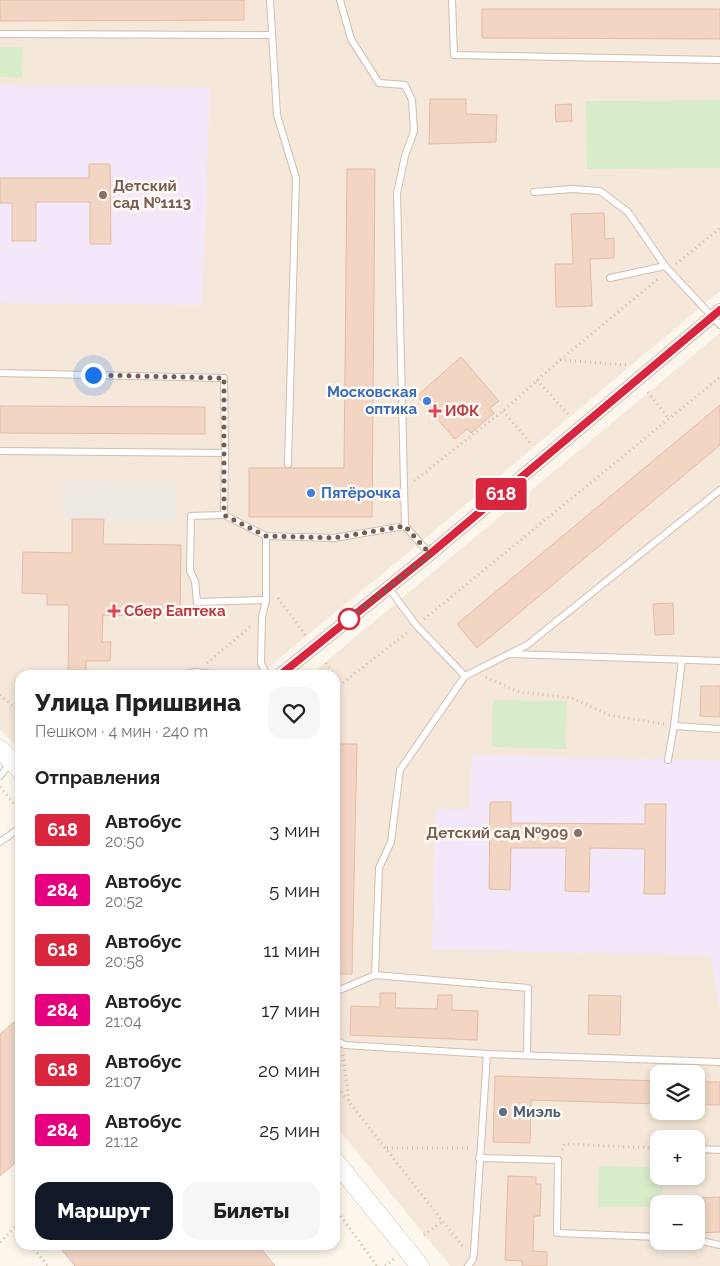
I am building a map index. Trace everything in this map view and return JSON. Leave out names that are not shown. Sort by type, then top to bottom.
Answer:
[{"type":"street","points":[[286,670],[718,317]]},
{"type":"street","points":[[340,1167],[420,1266]]},
{"type":"lane","points":[[270,0],[277,115],[296,178],[288,464]]},
{"type":"lane","points":[[340,0],[351,40],[378,83],[405,85],[412,100],[414,131],[405,156],[397,192],[405,526],[430,554]]},
{"type":"lane","points":[[452,0],[454,55],[720,60]]},
{"type":"lane","points":[[0,34],[272,34]]},
{"type":"lane","points":[[534,192],[572,189],[600,191],[628,212],[666,268],[718,317]]},
{"type":"lane","points":[[610,278],[666,268]]},
{"type":"lane","points":[[0,373],[224,378],[224,515]]},
{"type":"lane","points":[[0,450],[225,453]]},
{"type":"lane","points":[[375,975],[380,868],[391,842],[400,770],[465,676],[527,645],[720,490]]},
{"type":"lane","points":[[266,600],[197,602],[195,581],[190,571],[190,516],[224,515],[266,536],[334,538],[405,526]]},
{"type":"lane","points":[[264,670],[261,663],[262,617],[266,600],[266,536]]},
{"type":"lane","points":[[388,587],[416,625],[465,676]]},
{"type":"lane","points":[[511,654],[720,661]]},
{"type":"lane","points":[[668,760],[682,660]]},
{"type":"lane","points":[[674,726],[720,729]]},
{"type":"lane","points":[[0,776],[10,760]]},
{"type":"lane","points":[[0,842],[15,832]]},
{"type":"lane","points":[[340,990],[375,975],[528,988],[527,1055]]},
{"type":"lane","points":[[341,1043],[487,1054],[720,1062]]},
{"type":"lane","points":[[468,1266],[473,1259],[487,1054]]},
{"type":"lane","points":[[705,1149],[720,1150]]},
{"type":"lane","points":[[479,1158],[558,1160],[557,1233],[650,1237]]},
{"type":"lane","points":[[705,1242],[720,1245]]},
{"type":"path","points":[[404,489],[502,411],[666,268],[720,228]]},
{"type":"path","points":[[560,360],[628,365]]},
{"type":"path","points":[[341,684],[720,377]]},
{"type":"path","points":[[537,380],[568,415]]},
{"type":"path","points":[[648,392],[669,419]]},
{"type":"path","points":[[502,411],[532,446]]},
{"type":"path","points":[[278,598],[306,636]]},
{"type":"path","points":[[199,670],[262,617]]},
{"type":"path","points":[[326,663],[331,670]]},
{"type":"path","points":[[486,676],[519,692],[572,698],[609,715],[674,726]]},
{"type":"path","points":[[0,695],[15,708]]},
{"type":"path","points":[[0,787],[15,805]]},
{"type":"path","points":[[341,1043],[349,1101]]},
{"type":"path","points":[[340,1090],[473,1259]]},
{"type":"path","points":[[558,1160],[565,1144],[650,1148]]},
{"type":"path","points":[[386,1148],[480,1148]]},
{"type":"path","points":[[340,1215],[378,1266]]},
{"type":"path","points":[[424,1235],[443,1221]]},
{"type":"path","points":[[0,1242],[15,1227]]},
{"type":"path","points":[[35,1250],[48,1266]]},
{"type":"path","points":[[385,1266],[397,1256]]},
{"type":"shaded area","points":[[0,0],[720,0],[720,291],[265,670],[15,670],[15,744],[0,729]]},
{"type":"shaded area","name":"Детский сад №1113","points":[[0,85],[210,87],[202,305],[0,303]]},
{"type":"shaded area","points":[[720,333],[720,1266],[450,1266],[340,1131],[340,670],[316,670]]},
{"type":"shaded area","points":[[62,481],[176,482],[176,521],[62,520]]},
{"type":"shaded area","name":"Детский сад №909","points":[[472,755],[720,761],[720,1013],[711,956],[432,949],[436,809],[469,809]]},
{"type":"green space","points":[[0,47],[23,47],[22,78],[0,77]]},
{"type":"green space","points":[[720,100],[720,168],[587,169],[586,101]]},
{"type":"green space","points":[[493,700],[567,701],[566,749],[492,747]]},
{"type":"green space","points":[[599,1166],[650,1167],[650,1185],[663,1185],[662,1195],[650,1195],[650,1207],[598,1207]]},
{"type":"building","points":[[0,0],[244,0],[244,20],[0,21]]},
{"type":"building","points":[[482,9],[720,9],[720,39],[482,38]]},
{"type":"building","points":[[430,99],[466,99],[466,114],[497,115],[496,142],[429,144]]},
{"type":"building","points":[[571,104],[572,121],[556,122],[555,105]]},
{"type":"building","points":[[89,164],[110,164],[111,244],[90,244],[90,202],[36,202],[36,241],[12,241],[12,203],[0,203],[0,178],[89,178]]},
{"type":"building","points":[[347,169],[375,169],[372,517],[249,517],[249,468],[344,468]]},
{"type":"building","points":[[604,213],[605,239],[614,238],[614,258],[590,259],[592,306],[556,307],[555,264],[573,264],[571,214]]},
{"type":"building","points":[[461,357],[499,401],[490,408],[494,413],[471,433],[467,429],[455,439],[417,396]]},
{"type":"building","points":[[720,405],[720,445],[477,648],[457,624]]},
{"type":"building","points":[[0,406],[205,407],[205,434],[0,433]]},
{"type":"building","points":[[72,519],[104,519],[103,544],[181,545],[180,616],[103,615],[102,642],[111,642],[110,661],[86,661],[86,670],[68,670],[69,605],[47,605],[47,594],[22,593],[23,552],[72,553]]},
{"type":"building","points":[[673,603],[674,634],[655,635],[653,604]]},
{"type":"building","points":[[701,686],[720,686],[720,717],[700,716]]},
{"type":"building","points":[[340,744],[357,744],[352,974],[340,974]]},
{"type":"building","points":[[490,802],[511,802],[511,823],[645,824],[645,804],[666,804],[665,894],[644,894],[645,849],[590,848],[589,892],[565,891],[566,848],[511,848],[510,890],[489,889]]},
{"type":"building","points":[[380,993],[396,993],[395,1008],[437,1009],[438,995],[452,995],[452,1010],[478,1011],[477,1040],[350,1035],[351,1006],[380,1007]]},
{"type":"building","points":[[589,995],[621,996],[620,1035],[588,1034]]},
{"type":"building","points":[[15,1021],[15,1163],[0,1176],[0,1034]]},
{"type":"building","points":[[495,1076],[650,1081],[650,1104],[531,1100],[530,1143],[493,1142]]},
{"type":"building","points":[[705,1082],[720,1082],[720,1105],[705,1104]]},
{"type":"building","points":[[508,1176],[536,1177],[536,1184],[541,1184],[540,1216],[534,1216],[533,1251],[547,1252],[547,1266],[522,1266],[522,1261],[505,1260]]},
{"type":"building","points":[[720,1197],[720,1232],[705,1233],[705,1198]]},
{"type":"building","points":[[62,1250],[262,1250],[275,1266],[75,1266]]},
{"type":"bus line","name":"618","points":[[286,670],[430,554],[720,310]]},
{"type":"place","name":"Детский сад №1113","points":[[103,195]]},
{"type":"place","name":"Московская оптика","points":[[427,401]]},
{"type":"place","name":"ИФК","points":[[435,411]]},
{"type":"place","name":"Пятёрочка","points":[[311,493]]},
{"type":"place","name":"Сбер Еаптека","points":[[114,611]]},
{"type":"place","name":"Детский сад №909","points":[[578,833]]},
{"type":"place","name":"Миэль","points":[[503,1112]]},
{"type":"route","points":[[93,375],[224,378],[224,515],[266,536],[334,538],[405,526],[430,554],[349,619]]}]
